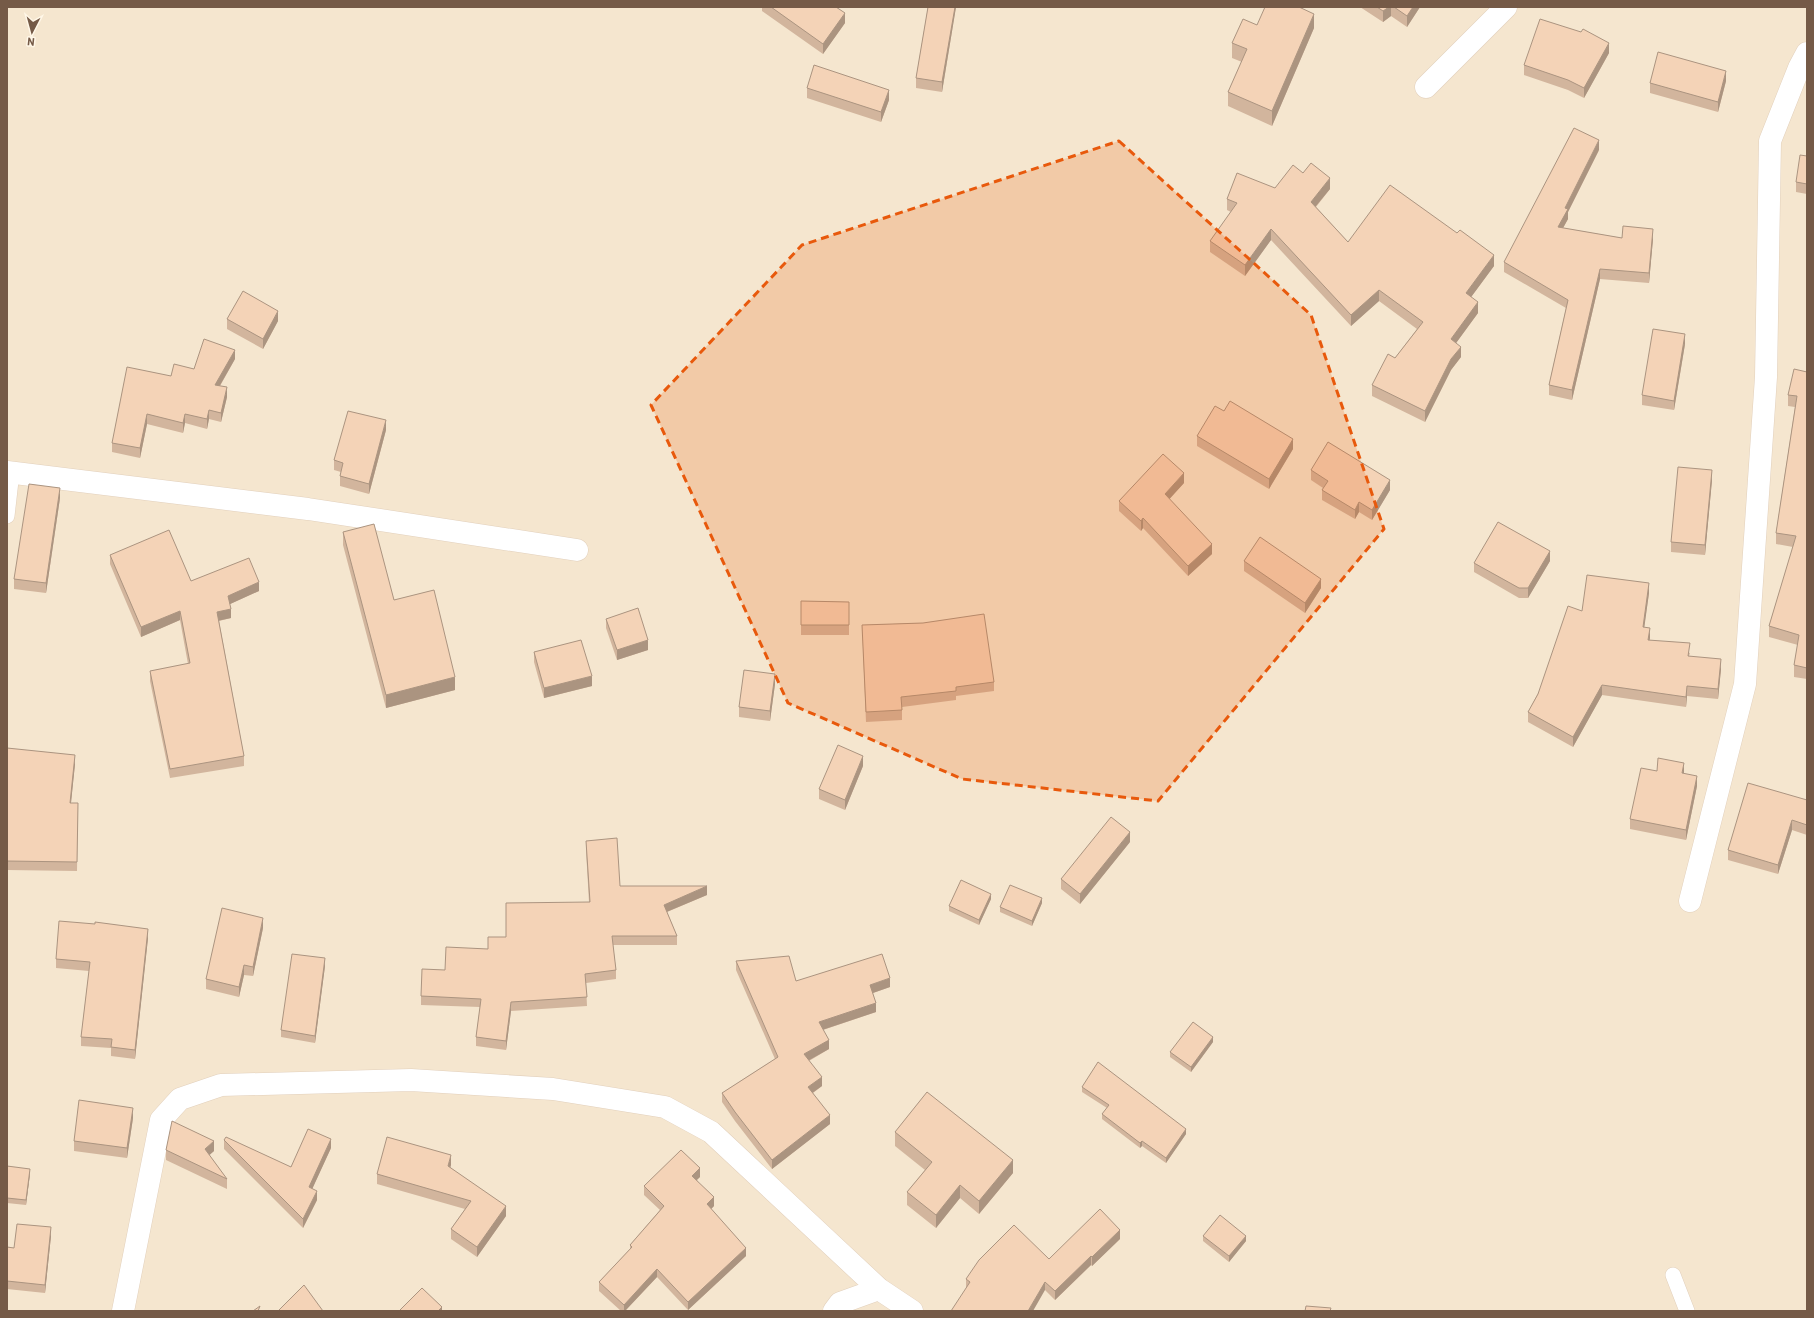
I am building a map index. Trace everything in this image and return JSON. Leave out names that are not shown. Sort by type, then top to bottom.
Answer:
[{"type":"street","points":[[1426,87],[1506,7]]},
{"type":"street","points":[[1690,901],[1745,684],[1766,377],[1770,141],[1804,64]]},
{"type":"street","points":[[10,472],[308,509],[577,550]]},
{"type":"street","points":[[123,1311],[161,1120],[180,1099],[221,1084],[411,1080],[553,1089],[665,1107],[711,1132],[879,1288],[912,1311]]},
{"type":"street","points":[[834,1311],[840,1302],[879,1288]]},
{"type":"lane","points":[[7,516],[10,472]]},
{"type":"lane","points":[[1673,1275],[1687,1311]]},
{"type":"highlighted area","points":[[1119,141],[1311,315],[1384,529],[1158,801],[962,779],[788,703],[651,405],[802,245]]},
{"type":"shaded area","points":[[7,7],[1807,7],[1807,1311],[7,1311]]},
{"type":"building","points":[[771,7],[836,7],[845,13],[823,44]]},
{"type":"building","points":[[928,7],[955,7],[942,82],[916,78]]},
{"type":"building","points":[[1265,7],[1299,7],[1314,14],[1272,111],[1228,92],[1247,49],[1232,43],[1243,19],[1257,25]]},
{"type":"building","points":[[1377,7],[1389,7],[1383,11]]},
{"type":"building","points":[[1394,7],[1413,7],[1407,16]]},
{"type":"building","points":[[1540,19],[1581,32],[1583,29],[1609,43],[1584,88],[1568,80],[1524,65]]},
{"type":"building","points":[[1658,52],[1726,71],[1718,102],[1650,83]]},
{"type":"building","points":[[814,65],[889,90],[881,112],[807,88]]},
{"type":"building","points":[[1574,128],[1599,140],[1565,208],[1568,209],[1558,227],[1622,238],[1623,226],[1653,229],[1649,273],[1600,269],[1572,390],[1549,385],[1568,300],[1504,262]]},
{"type":"building","points":[[1800,155],[1807,156],[1807,184],[1796,182]]},
{"type":"building","points":[[1311,163],[1330,178],[1311,202],[1348,242],[1390,185],[1457,233],[1460,230],[1494,255],[1466,293],[1478,302],[1451,339],[1461,347],[1451,359],[1425,411],[1372,385],[1388,354],[1395,358],[1423,322],[1379,290],[1351,315],[1271,229],[1245,265],[1210,241],[1237,203],[1227,199],[1237,173],[1275,188],[1293,165],[1303,173]]},
{"type":"building","points":[[243,291],[278,311],[263,339],[227,319]]},
{"type":"building","points":[[1653,329],[1685,334],[1674,401],[1642,395]]},
{"type":"building","points":[[204,339],[235,350],[215,385],[227,387],[221,413],[209,410],[207,419],[185,414],[183,423],[147,414],[140,448],[112,443],[127,367],[171,376],[174,364],[194,369]]},
{"type":"building","points":[[1794,369],[1807,372],[1807,668],[1794,665],[1799,635],[1769,626],[1796,536],[1776,533],[1797,396],[1788,395]]},
{"type":"building","points":[[1230,401],[1293,439],[1269,479],[1197,436],[1215,406],[1224,411]]},
{"type":"building","points":[[348,411],[386,420],[369,484],[340,476],[343,463],[334,460]]},
{"type":"building","points":[[1328,442],[1390,480],[1372,510],[1359,502],[1355,510],[1322,490],[1328,481],[1311,470]]},
{"type":"building","points":[[1163,454],[1184,473],[1165,494],[1212,544],[1188,566],[1143,518],[1141,521],[1119,501]]},
{"type":"building","points":[[1678,467],[1712,470],[1705,545],[1671,542]]},
{"type":"building","points":[[29,484],[60,488],[46,583],[14,579]]},
{"type":"building","points":[[1498,522],[1550,551],[1528,588],[1519,588],[1474,563]]},
{"type":"building","points":[[374,524],[394,600],[434,590],[455,677],[386,695],[343,532]]},
{"type":"building","points":[[169,530],[191,581],[249,558],[259,582],[228,596],[231,609],[217,612],[244,756],[170,769],[150,671],[190,663],[180,611],[141,627],[110,555]]},
{"type":"building","points":[[1260,537],[1321,579],[1305,603],[1244,561]]},
{"type":"building","points":[[1587,575],[1649,583],[1643,627],[1650,628],[1648,640],[1690,643],[1688,656],[1721,659],[1718,689],[1687,686],[1686,697],[1602,685],[1573,737],[1528,712],[1538,694],[1568,606],[1582,611]]},
{"type":"building","points":[[801,601],[849,602],[849,625],[801,625]]},
{"type":"building","points":[[638,608],[648,640],[617,650],[606,619]]},
{"type":"building","points":[[984,614],[994,682],[956,687],[956,691],[901,697],[902,710],[866,712],[862,625],[923,623]]},
{"type":"building","points":[[581,640],[592,676],[544,688],[534,652]]},
{"type":"building","points":[[744,670],[775,674],[770,711],[739,707]]},
{"type":"building","points":[[838,745],[863,756],[845,800],[819,789]]},
{"type":"building","points":[[7,748],[75,755],[70,803],[78,803],[77,862],[7,861]]},
{"type":"building","points":[[1658,758],[1684,763],[1682,773],[1697,776],[1686,830],[1630,819],[1641,768],[1657,771]]},
{"type":"building","points":[[1748,783],[1807,800],[1807,825],[1792,820],[1778,865],[1728,850]]},
{"type":"building","points":[[1111,817],[1130,832],[1080,894],[1061,879]]},
{"type":"building","points":[[617,838],[620,886],[707,886],[664,905],[677,936],[612,936],[616,970],[585,974],[587,997],[511,1002],[506,1041],[476,1037],[481,999],[421,996],[422,969],[445,970],[446,947],[488,949],[488,937],[506,937],[506,903],[590,902],[586,841]]},
{"type":"building","points":[[961,880],[991,894],[979,920],[949,906]]},
{"type":"building","points":[[1010,885],[1042,898],[1032,921],[1000,907]]},
{"type":"building","points":[[222,908],[263,918],[253,967],[244,965],[239,987],[206,979]]},
{"type":"building","points":[[59,921],[95,924],[95,922],[148,929],[135,1050],[111,1047],[112,1039],[81,1037],[90,962],[56,959]]},
{"type":"building","points":[[292,954],[325,958],[315,1036],[281,1030]]},
{"type":"building","points":[[882,954],[890,978],[870,985],[876,1003],[819,1022],[829,1040],[804,1054],[822,1077],[808,1087],[830,1115],[772,1160],[722,1093],[778,1057],[736,961],[789,956],[796,981]]},
{"type":"building","points":[[1193,1022],[1213,1037],[1191,1067],[1170,1052]]},
{"type":"building","points":[[1098,1062],[1186,1129],[1166,1158],[1142,1141],[1140,1143],[1102,1114],[1109,1105],[1082,1087]]},
{"type":"building","points":[[927,1092],[1013,1160],[979,1201],[960,1185],[936,1215],[907,1192],[932,1162],[895,1132]]},
{"type":"building","points":[[79,1100],[133,1108],[127,1148],[74,1141]]},
{"type":"building","points":[[172,1121],[214,1141],[205,1149],[227,1179],[166,1150]]},
{"type":"building","points":[[308,1129],[331,1139],[309,1187],[317,1191],[303,1219],[224,1140],[226,1137],[291,1167]]},
{"type":"building","points":[[387,1137],[451,1155],[448,1166],[506,1206],[477,1247],[451,1229],[471,1201],[377,1174]]},
{"type":"building","points":[[681,1150],[700,1168],[692,1176],[714,1197],[707,1204],[746,1248],[688,1302],[657,1269],[624,1305],[599,1282],[632,1247],[630,1245],[664,1206],[644,1186]]},
{"type":"building","points":[[7,1166],[30,1169],[26,1200],[7,1198]]},
{"type":"building","points":[[1100,1209],[1120,1230],[1055,1291],[1045,1282],[1028,1311],[951,1311],[970,1282],[966,1279],[979,1260],[1014,1225],[1049,1259]]},
{"type":"building","points":[[1220,1215],[1246,1236],[1229,1256],[1203,1236]]},
{"type":"building","points":[[17,1224],[51,1227],[45,1285],[7,1281],[7,1247],[14,1248]]},
{"type":"building","points":[[304,1285],[323,1311],[278,1311]]},
{"type":"building","points":[[422,1288],[442,1307],[438,1311],[399,1311]]},
{"type":"building","points":[[260,1306],[258,1311],[253,1311]]},
{"type":"building","points":[[1306,1306],[1331,1308],[1330,1311],[1305,1311]]}]
